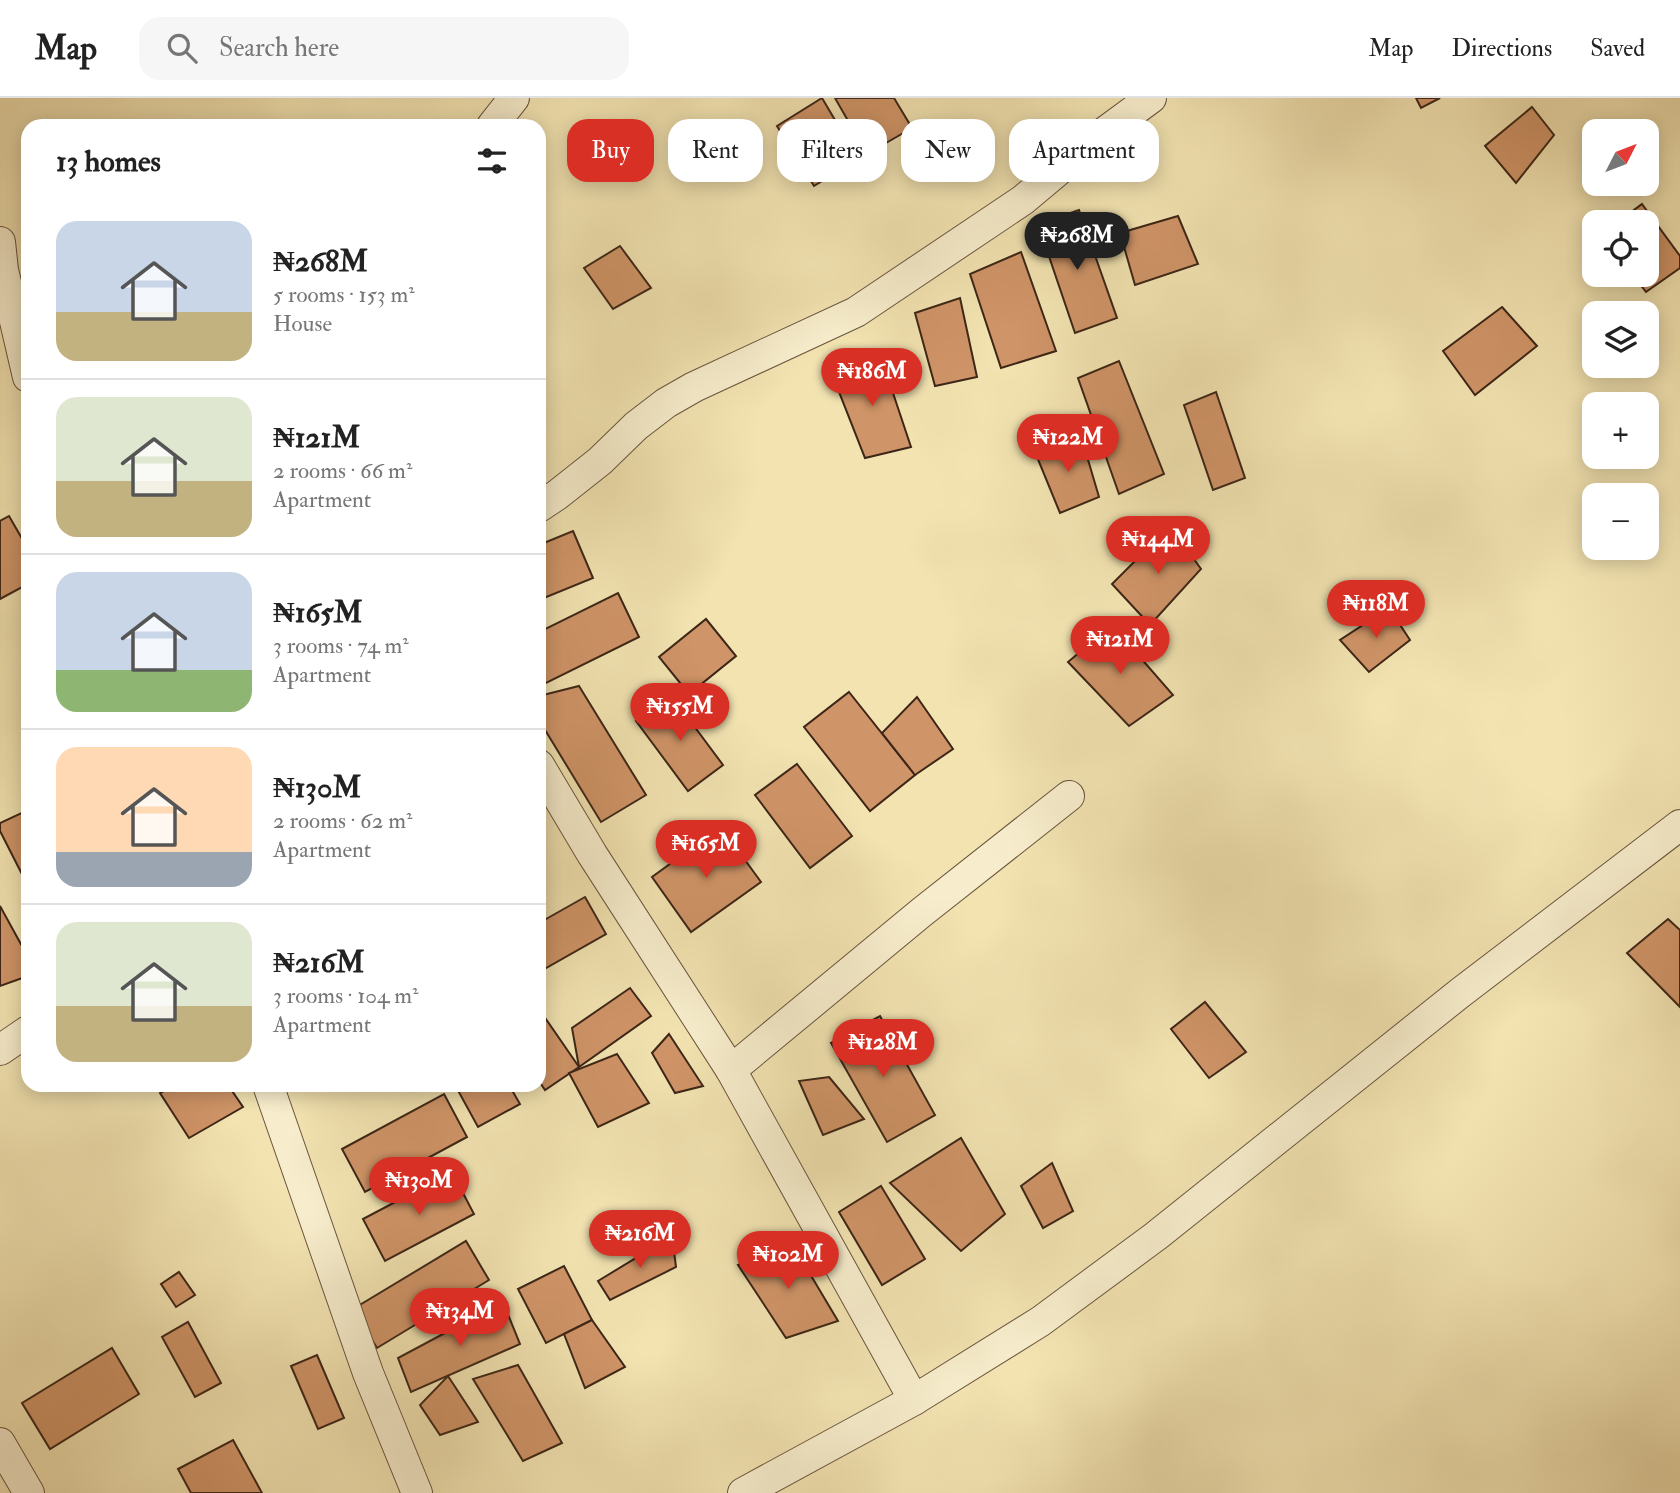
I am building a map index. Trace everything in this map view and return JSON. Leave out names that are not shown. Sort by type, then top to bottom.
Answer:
[{"type":"street","points":[[498,119],[514,98]]},
{"type":"street","points":[[546,502],[600,461],[635,426],[666,403],[694,387],[856,312],[1023,200],[1098,137],[1150,98]]},
{"type":"street","points":[[1,261],[21,347]]},
{"type":"street","points":[[546,777],[592,854],[731,1070],[914,1399]]},
{"type":"street","points":[[731,1070],[922,912],[1069,796]]},
{"type":"street","points":[[743,1493],[914,1399],[1041,1321],[1156,1236],[1460,993],[1680,825]]},
{"type":"street","points":[[0,1049],[21,1036]]},
{"type":"street","points":[[270,1092],[368,1373],[417,1493]]},
{"type":"street","points":[[0,1443],[16,1486]]},
{"type":"building","points":[[822,98],[834,119],[788,119]]},
{"type":"building","points":[[835,98],[894,98],[907,119],[901,119],[901,134],[887,142],[887,119],[847,119]]},
{"type":"building","points":[[1416,98],[1440,98],[1421,108]]},
{"type":"building","points":[[1532,107],[1554,135],[1516,183],[1485,146]]},
{"type":"building","points":[[1642,204],[1646,210],[1634,210]]},
{"type":"building","points":[[1079,210],[1117,318],[1075,333],[1038,224]]},
{"type":"building","points":[[1178,216],[1198,264],[1135,285],[1120,233]]},
{"type":"building","points":[[1659,227],[1680,256],[1680,268],[1659,283]]},
{"type":"building","points":[[620,246],[651,288],[613,309],[584,268]]},
{"type":"building","points":[[1021,252],[1056,351],[1001,368],[970,274]]},
{"type":"building","points":[[960,298],[977,377],[935,386],[915,313]]},
{"type":"building","points":[[1502,307],[1537,346],[1475,395],[1443,351]]},
{"type":"building","points":[[881,357],[911,447],[865,458],[832,374]]},
{"type":"building","points":[[1119,361],[1164,474],[1119,494],[1078,378]]},
{"type":"building","points":[[1216,392],[1245,478],[1213,490],[1184,405]]},
{"type":"building","points":[[1081,436],[1099,497],[1060,513],[1035,452]]},
{"type":"building","points":[[9,516],[21,537],[21,588],[0,599],[0,521]]},
{"type":"building","points":[[1170,526],[1201,569],[1150,625],[1112,584]]},
{"type":"building","points":[[573,531],[593,578],[546,597],[546,542]]},
{"type":"building","points":[[618,593],[639,637],[546,683],[546,629]]},
{"type":"building","points":[[1389,608],[1410,640],[1369,672],[1340,640]]},
{"type":"building","points":[[706,619],[736,656],[689,694],[659,657]]},
{"type":"building","points":[[1112,625],[1173,695],[1129,726],[1068,662]]},
{"type":"building","points":[[579,686],[646,795],[601,822],[546,732],[546,694]]},
{"type":"building","points":[[849,692],[915,775],[870,811],[804,727]]},
{"type":"building","points":[[671,695],[723,765],[688,791],[636,721]]},
{"type":"building","points":[[917,697],[953,749],[915,775],[882,733]]},
{"type":"building","points":[[797,764],[852,836],[810,868],[755,795]]},
{"type":"building","points":[[21,813],[21,872],[0,831],[0,823]]},
{"type":"building","points":[[721,827],[761,882],[691,932],[652,877]]},
{"type":"building","points":[[585,897],[606,934],[546,968],[546,919]]},
{"type":"building","points":[[0,906],[21,944],[21,978],[0,986]]},
{"type":"building","points":[[1668,919],[1680,930],[1680,1007],[1627,953]]},
{"type":"building","points":[[630,988],[651,1016],[579,1067],[572,1028]]},
{"type":"building","points":[[1205,1002],[1246,1052],[1209,1078],[1171,1029]]},
{"type":"building","points":[[880,1016],[935,1115],[887,1142],[831,1043]]},
{"type":"building","points":[[546,1019],[579,1067],[546,1089]]},
{"type":"building","points":[[669,1034],[703,1086],[675,1093],[652,1053]]},
{"type":"building","points":[[617,1054],[649,1103],[598,1127],[569,1073]]},
{"type":"building","points":[[829,1077],[864,1119],[823,1135],[799,1081]]},
{"type":"building","points":[[233,1092],[243,1107],[189,1138],[160,1093]]},
{"type":"building","points":[[459,1092],[513,1092],[520,1104],[478,1127]]},
{"type":"building","points":[[444,1094],[467,1137],[365,1192],[342,1149]]},
{"type":"building","points":[[961,1138],[1005,1214],[961,1251],[890,1183]]},
{"type":"building","points":[[1052,1163],[1073,1211],[1043,1228],[1021,1186]]},
{"type":"building","points":[[452,1172],[474,1214],[385,1261],[363,1219]]},
{"type":"building","points":[[881,1186],[925,1259],[882,1285],[839,1212]]},
{"type":"building","points":[[672,1236],[676,1267],[610,1300],[598,1281]]},
{"type":"building","points":[[466,1241],[489,1280],[377,1348],[353,1309]]},
{"type":"building","points":[[791,1242],[838,1321],[786,1338],[738,1265]]},
{"type":"building","points":[[564,1266],[592,1320],[546,1343],[518,1289]]},
{"type":"building","points":[[179,1272],[195,1295],[176,1307],[161,1284]]},
{"type":"building","points":[[503,1302],[520,1344],[411,1392],[398,1358]]},
{"type":"building","points":[[592,1320],[625,1367],[585,1388],[564,1334]]},
{"type":"building","points":[[188,1322],[221,1383],[195,1397],[162,1337]]},
{"type":"building","points":[[112,1348],[139,1394],[50,1449],[22,1403]]},
{"type":"building","points":[[317,1355],[344,1418],[318,1429],[291,1366]]},
{"type":"building","points":[[518,1365],[562,1443],[523,1461],[473,1379]]},
{"type":"building","points":[[448,1376],[478,1422],[440,1435],[420,1405]]},
{"type":"building","points":[[233,1440],[262,1493],[191,1493],[178,1469]]}]
